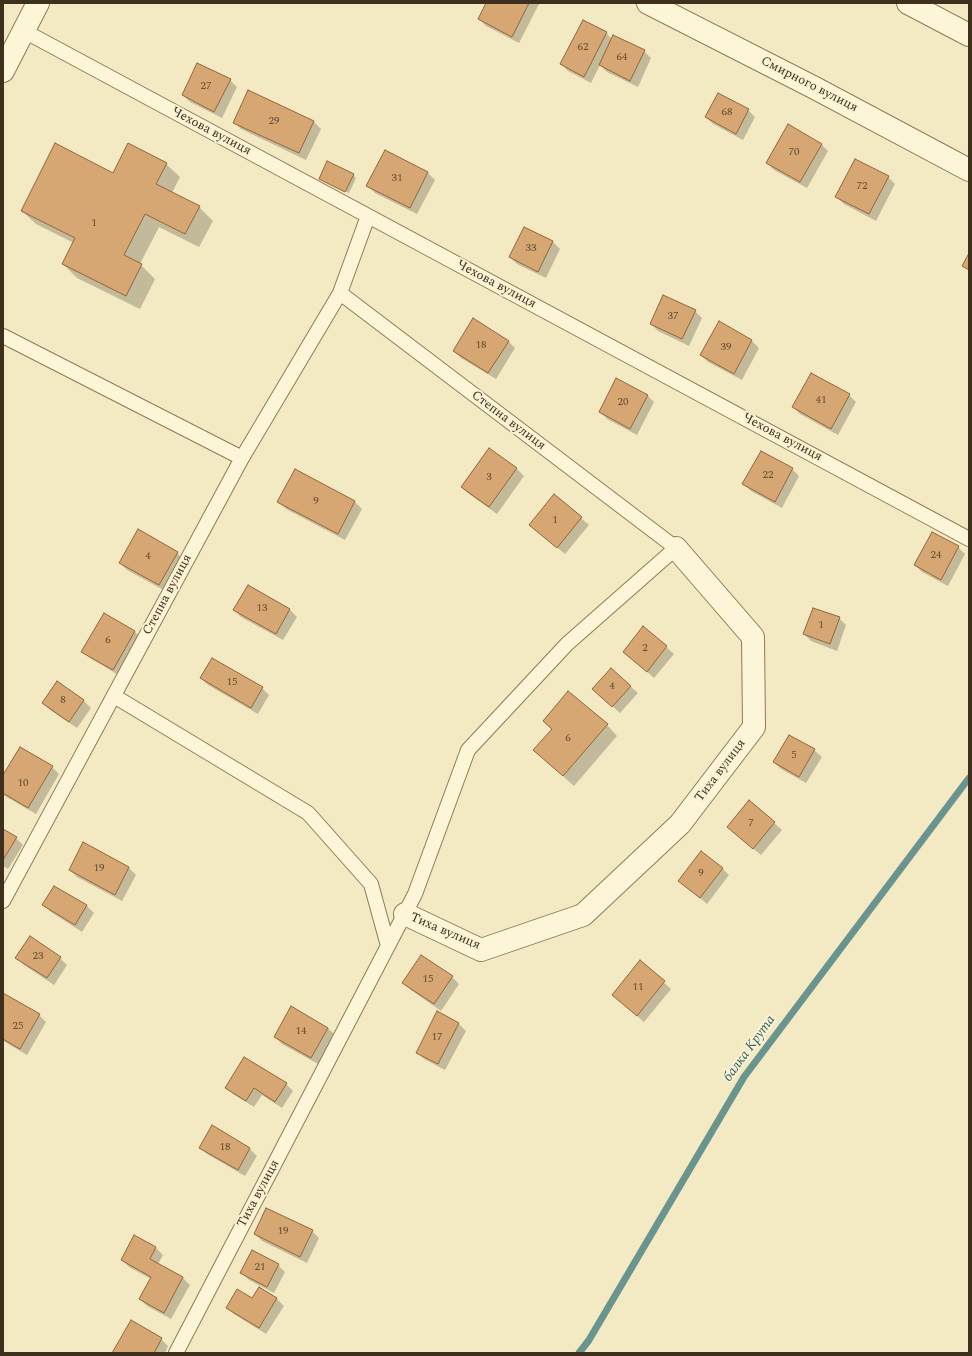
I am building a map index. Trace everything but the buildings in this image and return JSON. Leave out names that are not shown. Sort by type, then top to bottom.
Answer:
[{"type":"street","points":[[3,71],[38,3]]},
{"type":"street","name":"Смирного вулиця","points":[[648,3],[813,87],[969,170]]},
{"type":"street","points":[[908,3],[969,35]]},
{"type":"street","name":"Тиха вулиця","points":[[405,914],[481,950],[583,915],[680,824],[754,727],[753,637],[676,548]]},
{"type":"lane","name":"Чехова вулиця","points":[[24,31],[969,539]]},
{"type":"lane","name":"Степна вулиця","points":[[3,901],[242,458],[340,293],[368,216]]},
{"type":"lane","name":"Степна вулиця","points":[[340,293],[676,548]]},
{"type":"lane","points":[[3,336],[242,458]]},
{"type":"lane","points":[[405,914],[415,894],[468,750],[567,644],[676,548]]},
{"type":"lane","points":[[114,696],[308,813],[371,884],[388,946]]},
{"type":"lane","name":"Тиха вулиця","points":[[176,1353],[405,914]]},
{"type":"waterway","name":"балка Крута","points":[[579,1353],[589,1340],[744,1077],[969,778]]}]
